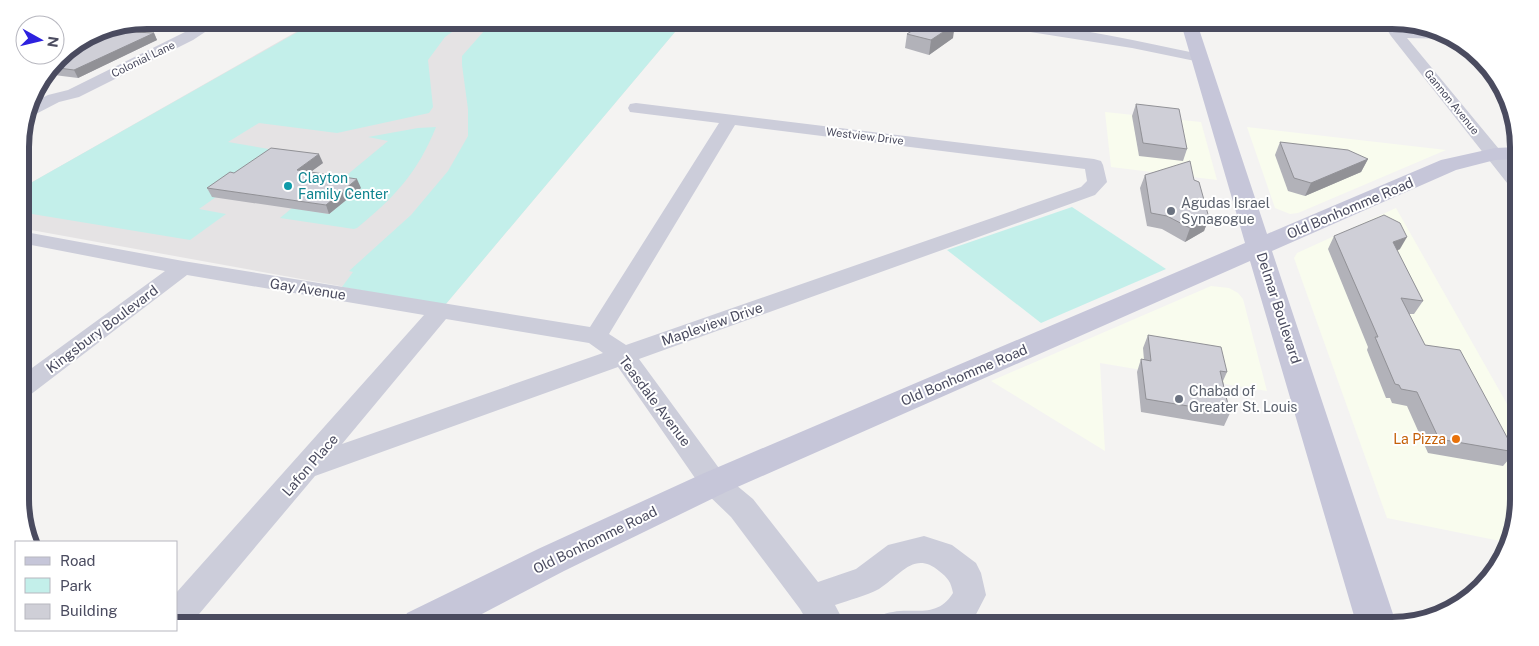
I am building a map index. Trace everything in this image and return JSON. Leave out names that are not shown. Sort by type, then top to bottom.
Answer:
[{"type":"street","name":"Colonial Lane","points":[[41,96],[54,98],[73,94],[188,37],[199,29]]},
{"type":"street","points":[[1036,29],[1132,44],[1200,58]]},
{"type":"street","name":"Delmar Boulevard","points":[[1191,29],[1374,617]]},
{"type":"street","name":"Gannon Avenue","points":[[1394,29],[1510,174]]},
{"type":"street","name":"Colonial Lane","points":[[34,113],[67,100],[73,94]]},
{"type":"street","name":"Colonial Lane","points":[[35,111],[54,98]]},
{"type":"street","name":"Westview Drive","points":[[636,108],[1094,165]]},
{"type":"street","points":[[596,336],[730,119]]},
{"type":"street","name":"Old Bonhomme Road","points":[[440,617],[551,560],[714,483],[1448,165],[1495,154],[1510,153]]},
{"type":"street","points":[[1495,154],[1510,157]]},
{"type":"street","name":"Mapleview Drive","points":[[308,467],[1088,192],[1098,182],[1094,165]]},
{"type":"street","name":"Gay Avenue","points":[[29,239],[184,268],[596,336]]},
{"type":"street","name":"Kingsbury Boulevard","points":[[29,383],[184,268]]},
{"type":"street","name":"Lafon Place","points":[[178,615],[308,467],[441,310]]},
{"type":"street","name":"Teasdale Avenue","points":[[596,336],[623,355],[714,483],[742,508],[812,599],[823,617]]},
{"type":"street","points":[[812,599],[868,579],[899,555],[924,549],[941,554],[965,573],[970,595],[959,613],[953,617]]},
{"type":"shaded area","points":[[301,29],[677,29],[445,305],[29,230],[29,184]]},
{"type":"shaded area","points":[[1105,112],[1201,122],[1217,180],[1111,167]]},
{"type":"shaded area","points":[[1247,127],[1446,150],[1298,213],[1290,214],[1275,208]]},
{"type":"shaded area","points":[[1396,208],[1510,409],[1510,500],[1508,523],[1502,541],[1387,518],[1294,258],[1297,253]]},
{"type":"shaded area","points":[[1211,286],[1229,288],[1238,293],[1243,299],[1267,391],[1100,363],[1105,451],[991,381]]},
{"type":"green space","points":[[303,29],[456,29],[445,37],[428,60],[433,107],[429,113],[337,133],[259,123],[228,142],[280,151],[212,196],[216,197],[199,209],[226,214],[190,240],[29,213],[29,184]]},
{"type":"green space","points":[[487,29],[677,29],[445,305],[342,287],[353,272],[349,271],[411,215],[448,171],[468,136],[468,109],[462,56]]},
{"type":"green space","points":[[436,127],[413,171],[404,183],[357,228],[280,218],[292,208],[329,214],[360,188],[336,184],[388,141],[368,137],[418,128]]},
{"type":"green space","points":[[1072,207],[1166,269],[1041,323],[947,250]]},
{"type":"building","points":[[915,29],[948,29],[931,40],[907,34]]},
{"type":"building","points":[[122,31],[154,33],[74,70],[59,68],[61,65],[65,65],[65,61],[81,49],[109,35]]},
{"type":"building","points":[[1136,104],[1179,109],[1187,149],[1143,143]]},
{"type":"building","points":[[1280,142],[1348,150],[1368,159],[1311,183],[1294,178]]},
{"type":"building","name":"Clayton Family Center","points":[[271,148],[319,154],[297,170],[357,179],[326,205],[207,188],[230,172],[234,173]]},
{"type":"building","points":[[1190,161],[1194,180],[1199,182],[1209,218],[1190,228],[1167,216],[1151,213],[1145,175]]},
{"type":"building","points":[[1384,215],[1400,223],[1407,237],[1393,242],[1423,301],[1401,298],[1425,345],[1460,350],[1510,443],[1510,451],[1439,439],[1417,392],[1401,389],[1399,385],[1395,384],[1375,337],[1378,337],[1334,236]]},
{"type":"building","points":[[1148,335],[1221,347],[1227,372],[1220,371],[1230,413],[1146,399],[1141,359],[1151,361]]},
{"type":"place","name":"Clayton Family Center","points":[[288,186]]},
{"type":"place","name":"Agudas Israel Synagogue","points":[[1171,211]]},
{"type":"place","name":"Chabad of Greater St. Louis","points":[[1179,399]]},
{"type":"place","name":"La Pizza","points":[[1456,439]]}]
